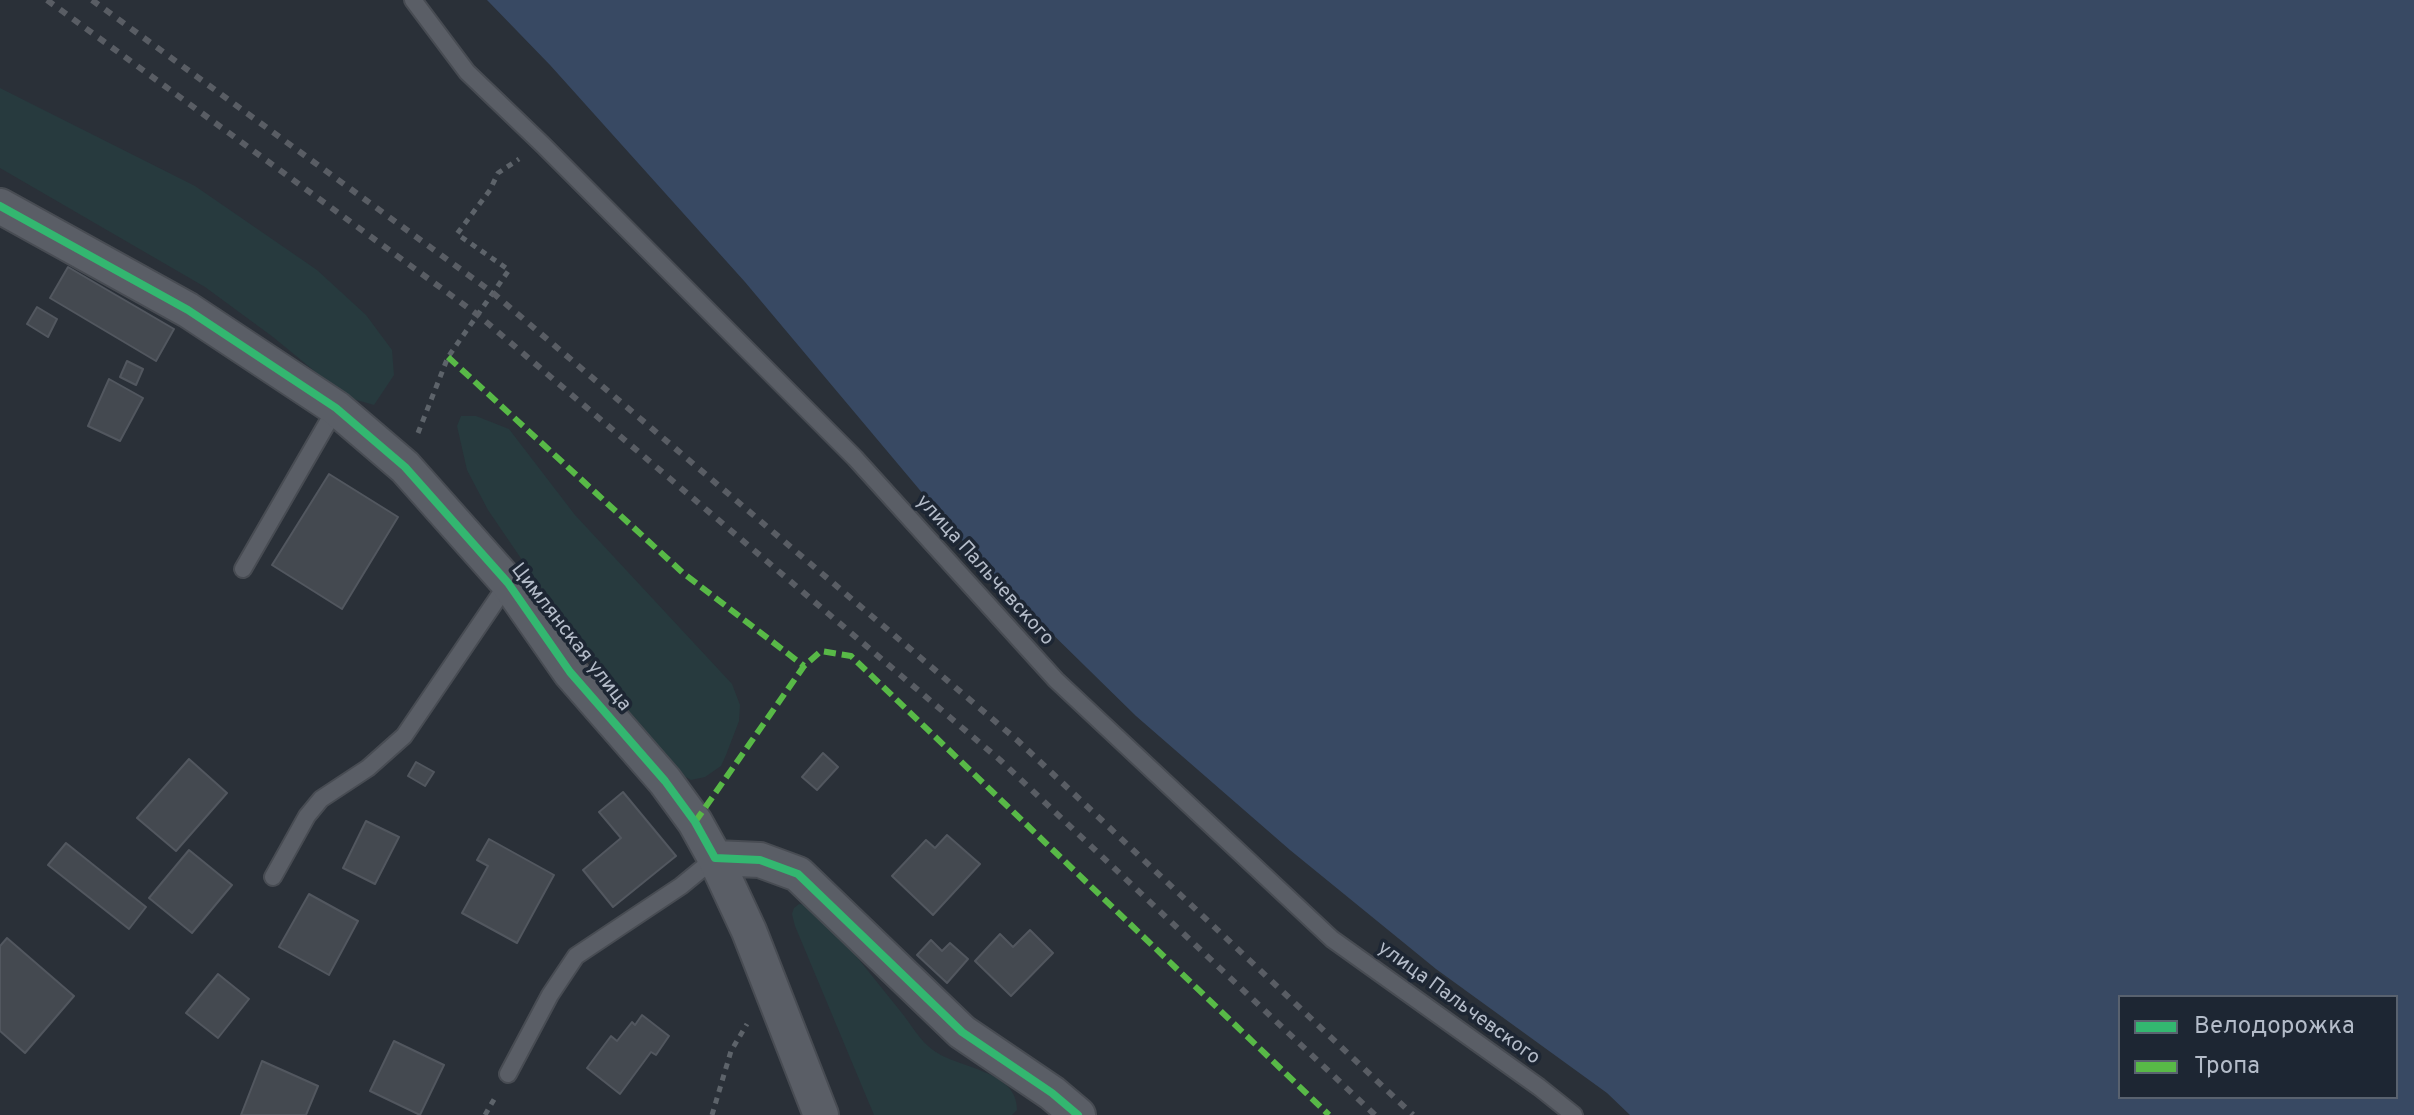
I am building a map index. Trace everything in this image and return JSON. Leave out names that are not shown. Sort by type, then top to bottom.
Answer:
[{"type":"street","name":"Цимлянская улица","points":[[0,206],[188,310],[336,408],[405,467],[508,583],[570,672],[665,781],[695,822],[749,931],[821,1115]]},
{"type":"street","points":[[715,858],[760,860],[798,874],[962,1032],[1052,1093],[1078,1115]]},
{"type":"lane","name":"улица Пальчевского","points":[[413,0],[467,72],[855,458],[1056,680],[1332,939],[1526,1077],[1574,1115]]},
{"type":"lane","points":[[243,569],[336,408]]},
{"type":"lane","points":[[273,877],[307,816],[321,799],[368,768],[404,736],[508,583]]},
{"type":"lane","points":[[508,1074],[550,995],[576,956],[681,886],[715,858]]},
{"type":"path","points":[[405,467],[448,357],[509,270],[457,234],[490,190],[498,173],[543,145]]},
{"type":"path","points":[[712,1115],[731,1051],[748,1023],[774,999]]},
{"type":"green space","points":[[0,88],[195,186],[317,270],[366,315],[392,350],[394,375],[374,405],[346,397],[273,337],[205,287],[0,168]]},
{"type":"green space","points":[[461,416],[476,416],[509,429],[575,515],[732,684],[740,705],[739,721],[721,766],[705,777],[691,780],[673,770],[597,670],[488,510],[467,470],[457,426]]},
{"type":"green space","points":[[799,904],[811,905],[820,911],[928,1046],[997,1078],[1008,1086],[1015,1097],[1017,1110],[1012,1115],[874,1115],[795,926],[792,914]]},
{"type":"water","points":[[487,0],[2414,0],[2414,1115],[1630,1115],[1607,1093],[1436,969],[1290,850],[1136,716],[987,570],[745,282],[550,65]]},
{"type":"building","points":[[68,267],[174,329],[156,361],[50,298]]},
{"type":"building","points":[[37,307],[57,319],[48,337],[27,324]]},
{"type":"building","points":[[127,361],[143,369],[136,385],[120,377]]},
{"type":"building","points":[[109,379],[143,398],[120,441],[88,426]]},
{"type":"building","points":[[329,474],[398,517],[342,609],[272,565]]},
{"type":"building","points":[[823,753],[838,767],[817,790],[802,777]]},
{"type":"building","points":[[189,759],[227,793],[176,851],[137,818]]},
{"type":"building","points":[[416,762],[434,772],[425,786],[408,776]]},
{"type":"building","points":[[623,792],[676,856],[613,907],[583,870],[621,838],[599,812]]},
{"type":"building","points":[[366,821],[399,837],[375,884],[343,868]]},
{"type":"building","points":[[947,835],[980,864],[933,915],[892,876],[926,840],[935,848]]},
{"type":"building","points":[[489,839],[554,875],[517,943],[462,913],[488,866],[477,860]]},
{"type":"building","points":[[66,843],[146,907],[129,929],[48,865]]},
{"type":"building","points":[[189,850],[232,885],[192,933],[149,898]]},
{"type":"building","points":[[309,894],[358,921],[329,975],[279,947]]},
{"type":"building","points":[[1030,930],[1053,953],[1011,996],[975,961],[1000,934],[1013,947]]},
{"type":"building","points":[[7,938],[74,996],[25,1053],[0,1031],[0,946]]},
{"type":"building","points":[[931,940],[942,951],[950,943],[968,959],[947,983],[917,955]]},
{"type":"building","points":[[218,974],[249,999],[218,1038],[186,1013]]},
{"type":"building","points":[[642,1015],[669,1036],[656,1055],[651,1052],[620,1094],[587,1068],[611,1036],[617,1041]]},
{"type":"building","points":[[394,1041],[444,1065],[420,1115],[370,1091]]},
{"type":"building","points":[[262,1061],[318,1086],[306,1115],[241,1115]]},
{"type":"railway","points":[[47,0],[478,315],[1000,760],[1375,1115]]},
{"type":"railway","points":[[92,0],[493,293],[1017,740],[1413,1115]]},
{"type":"marked path","points":[[448,357],[683,573],[804,666]]},
{"type":"marked path","points":[[695,822],[804,666],[821,651],[851,656],[1329,1115]]},
{"type":"cycle path","points":[[0,206],[188,310],[336,408],[405,467],[508,583],[570,672],[665,781],[695,822],[715,858],[760,860],[798,874],[962,1032],[1052,1093],[1078,1115]]}]
